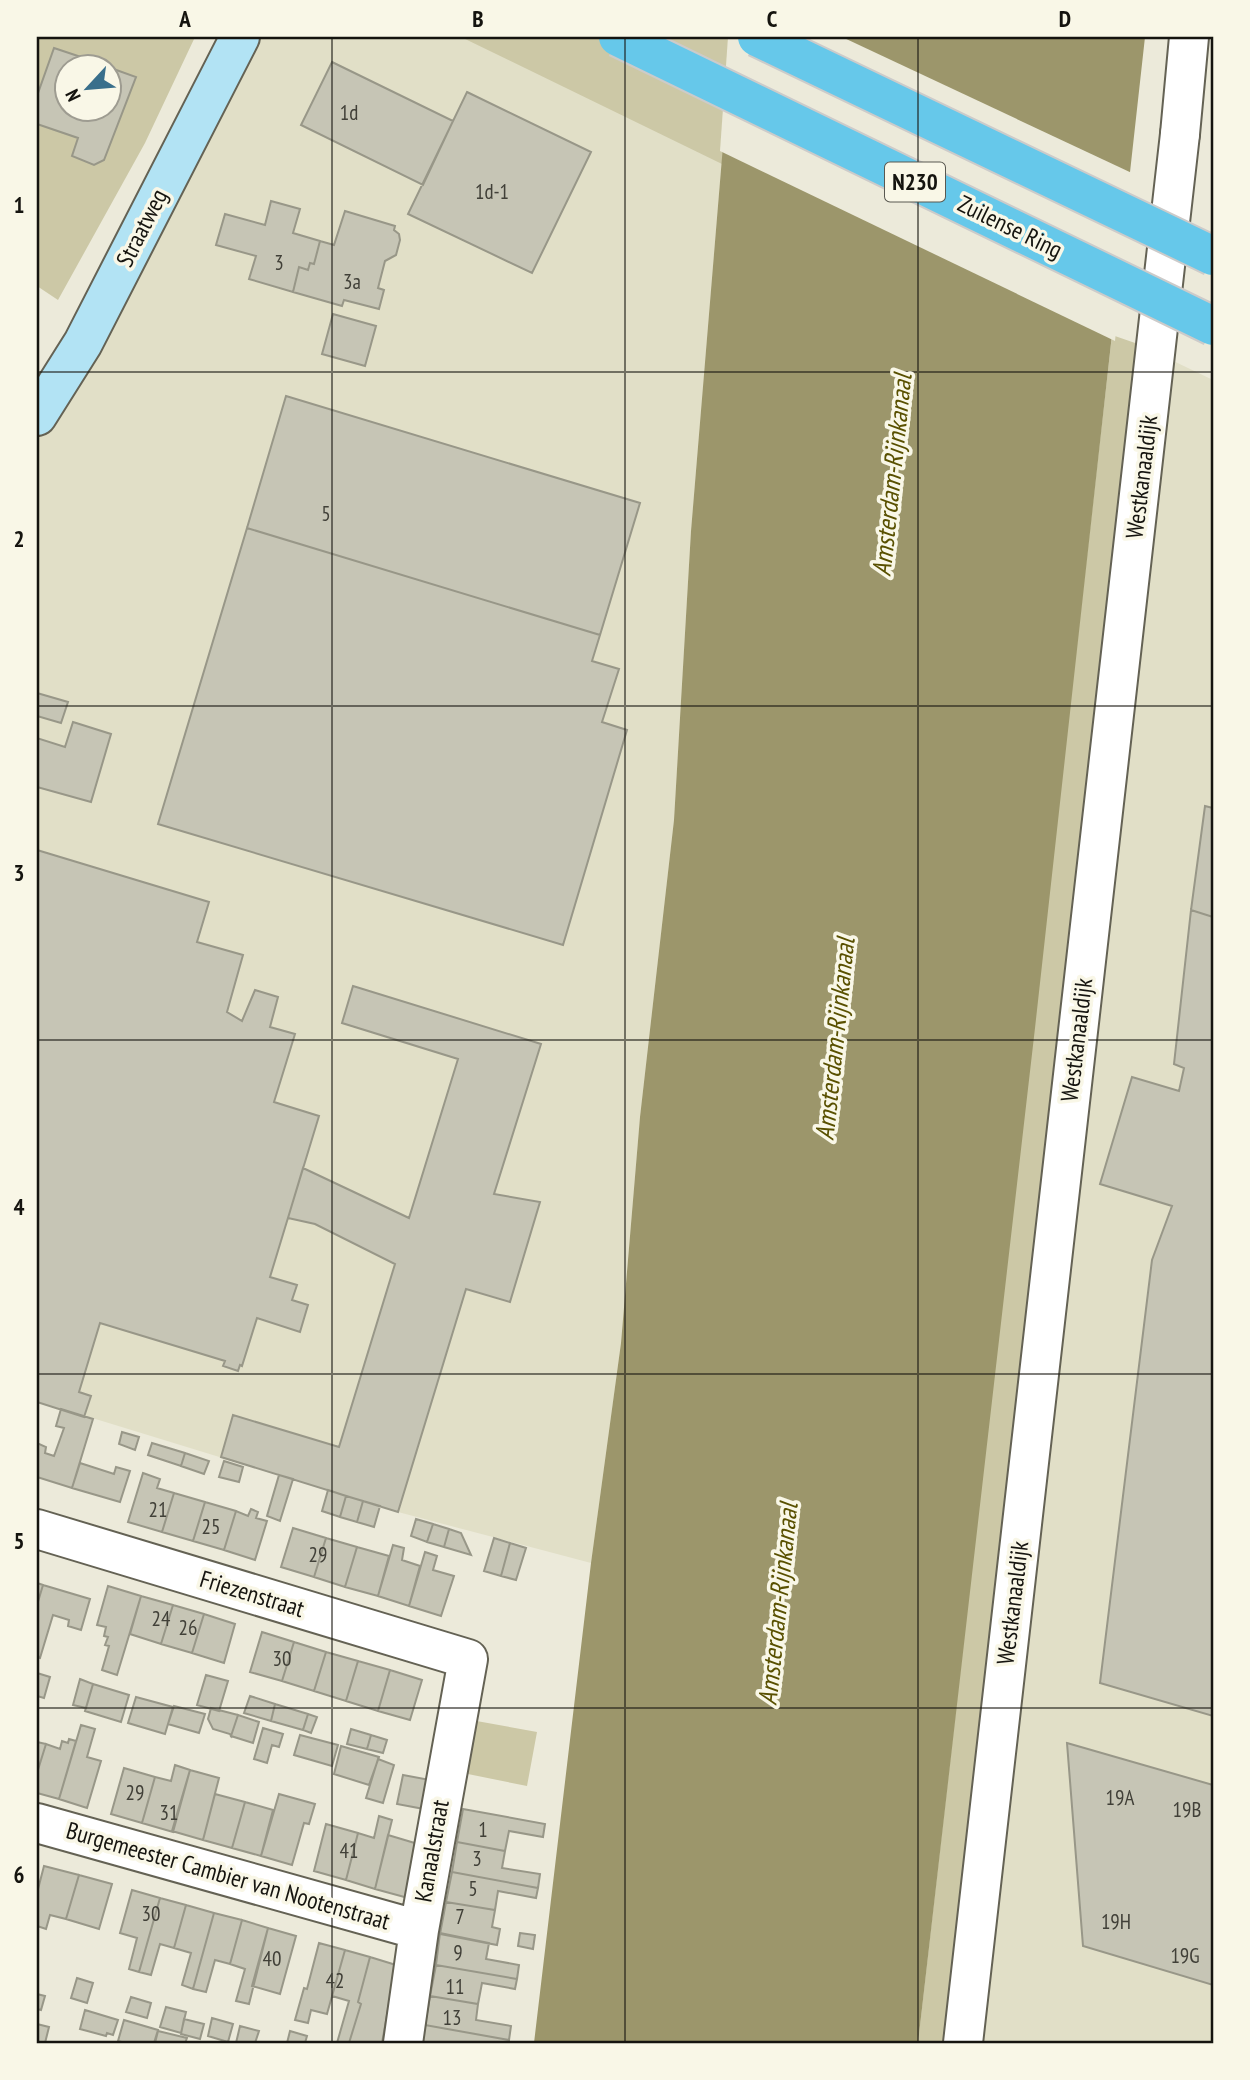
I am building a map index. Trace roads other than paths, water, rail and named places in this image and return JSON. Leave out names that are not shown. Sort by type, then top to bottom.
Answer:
[{"type":"main road","name":"Straatweg","points":[[37,416],[83,343],[240,37]]},
{"type":"main road","name":"Zuilense Ring","points":[[618,37],[1213,326]]},
{"type":"main road","name":"N230","points":[[757,37],[1213,256]]},
{"type":"street","name":"Westkanaaldijk","points":[[963,2043],[1189,37]]},
{"type":"street","name":"Friezenstraat","points":[[37,1529],[468,1659]]},
{"type":"street","name":"Kanaalstraat","points":[[403,2043],[419,1930],[468,1659]]},
{"type":"street","name":"Burgemeester Cambier van Nootenstraat","points":[[37,1823],[419,1930]]},
{"type":"water","name":"Amsterdam-Rijnkanaal","points":[[732,37],[1145,37],[1035,1028],[918,2043],[534,2043],[591,1563],[621,1343],[640,1117],[674,820],[691,531]]}]
